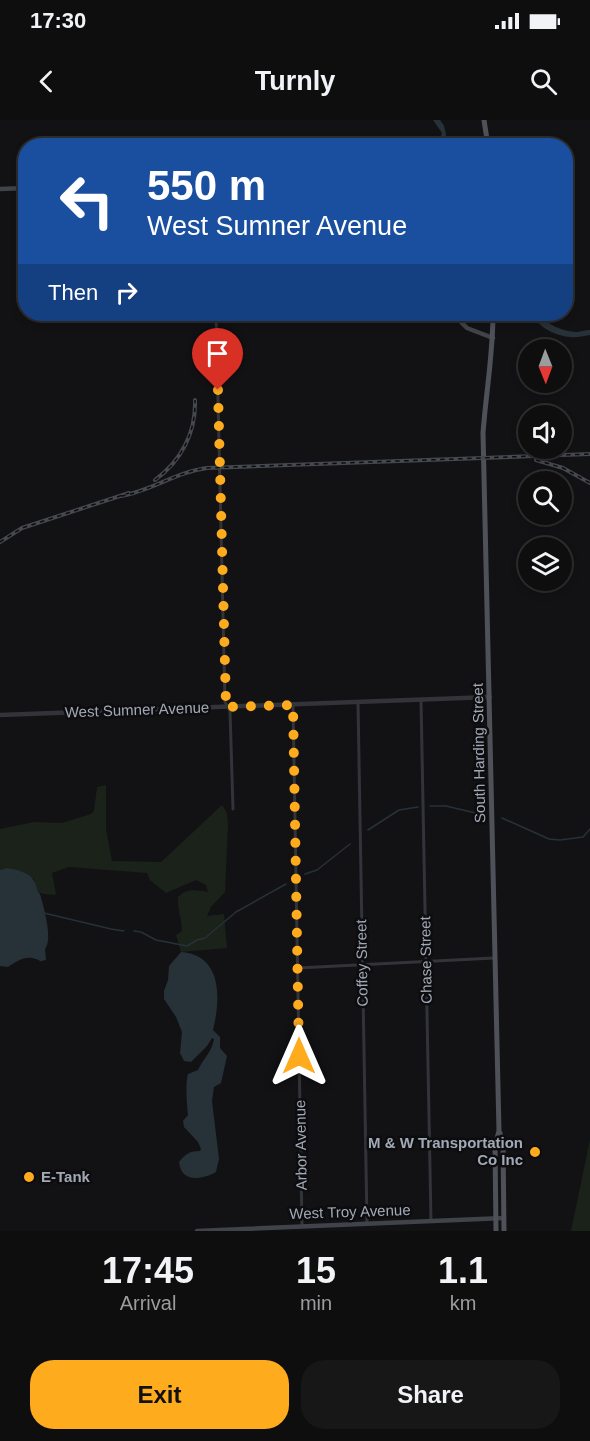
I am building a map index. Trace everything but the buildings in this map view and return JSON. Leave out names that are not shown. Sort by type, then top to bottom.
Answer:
[{"type":"main road","points":[[484,120],[487,138]]},
{"type":"main road","points":[[0,189],[18,188]]},
{"type":"main road","points":[[460,321],[467,328],[493,338]]},
{"type":"main road","name":"South Harding Street","points":[[493,321],[483,433],[499,1131]]},
{"type":"main road","points":[[499,1131],[503,1141],[504,1231]]},
{"type":"main road","points":[[496,1231],[495,1141],[499,1131]]},
{"type":"main road","name":"West Troy Avenue","points":[[197,1231],[504,1218]]},
{"type":"street","points":[[216,321],[226,707],[230,711],[233,809]]},
{"type":"street","name":"West Sumner Avenue","points":[[0,715],[490,697]]},
{"type":"street","name":"Chase Street","points":[[421,700],[431,1221]]},
{"type":"street","name":"Coffey Street","points":[[358,702],[367,1224]]},
{"type":"street","name":"Arbor Avenue","points":[[293,705],[302,1226]]},
{"type":"street","points":[[298,968],[495,958]]},
{"type":"shaded area","points":[[433,120],[440,120],[444,126],[446,138],[440,138],[442,133]]},
{"type":"shaded area","points":[[536,321],[546,321],[575,332],[590,330],[590,335],[572,337],[559,335]]},
{"type":"shaded area","points":[[106,785],[106,829],[112,861],[161,862],[222,805],[227,813],[228,824],[225,892],[211,907],[207,916],[224,914],[227,948],[181,952],[176,935],[182,931],[178,897],[188,891],[208,892],[206,885],[196,880],[166,893],[150,880],[147,873],[69,867],[52,873],[56,895],[40,893],[34,879],[7,868],[0,870],[0,829],[34,822],[62,823],[91,814],[94,811],[97,787]]},
{"type":"shaded area","points":[[7,868],[29,875],[40,894],[48,931],[46,960],[25,958],[8,967],[0,966],[0,870]]},
{"type":"shaded area","points":[[181,952],[194,955],[204,961],[211,970],[217,992],[213,1030],[220,1037],[220,1048],[227,1056],[221,1083],[214,1087],[212,1101],[219,1159],[216,1172],[199,1178],[188,1177],[184,1174],[179,1162],[188,1153],[201,1149],[198,1142],[184,1127],[183,1121],[188,1115],[187,1078],[188,1074],[198,1070],[214,1039],[212,1038],[191,1062],[184,1061],[180,1053],[182,1032],[176,1017],[164,999],[169,966]]},
{"type":"shaded area","points":[[590,1139],[590,1231],[571,1231]]},
{"type":"waterway","points":[[430,806],[446,806],[484,815]]},
{"type":"waterway","points":[[368,830],[399,810],[418,807]]},
{"type":"waterway","points":[[502,818],[549,839],[583,837],[590,829]]},
{"type":"waterway","points":[[305,874],[317,870],[350,844]]},
{"type":"waterway","points":[[134,931],[156,940],[187,946],[205,938],[236,912],[286,884]]},
{"type":"waterway","points":[[44,913],[124,931]]},
{"type":"railway","points":[[155,480],[172,464],[185,445],[193,424],[195,400]]},
{"type":"railway","points":[[121,496],[132,494],[185,473],[207,468],[590,454]]},
{"type":"railway","points":[[536,460],[563,468],[590,483]]},
{"type":"railway","points":[[0,542],[22,528],[129,493]]},
{"type":"place","name":"M & W Transportation Co Inc","points":[[535,1152]]},
{"type":"place","name":"E-Tank","points":[[29,1177]]},
{"type":"route","points":[[218,390],[226,707],[293,705],[299,1056]]}]
